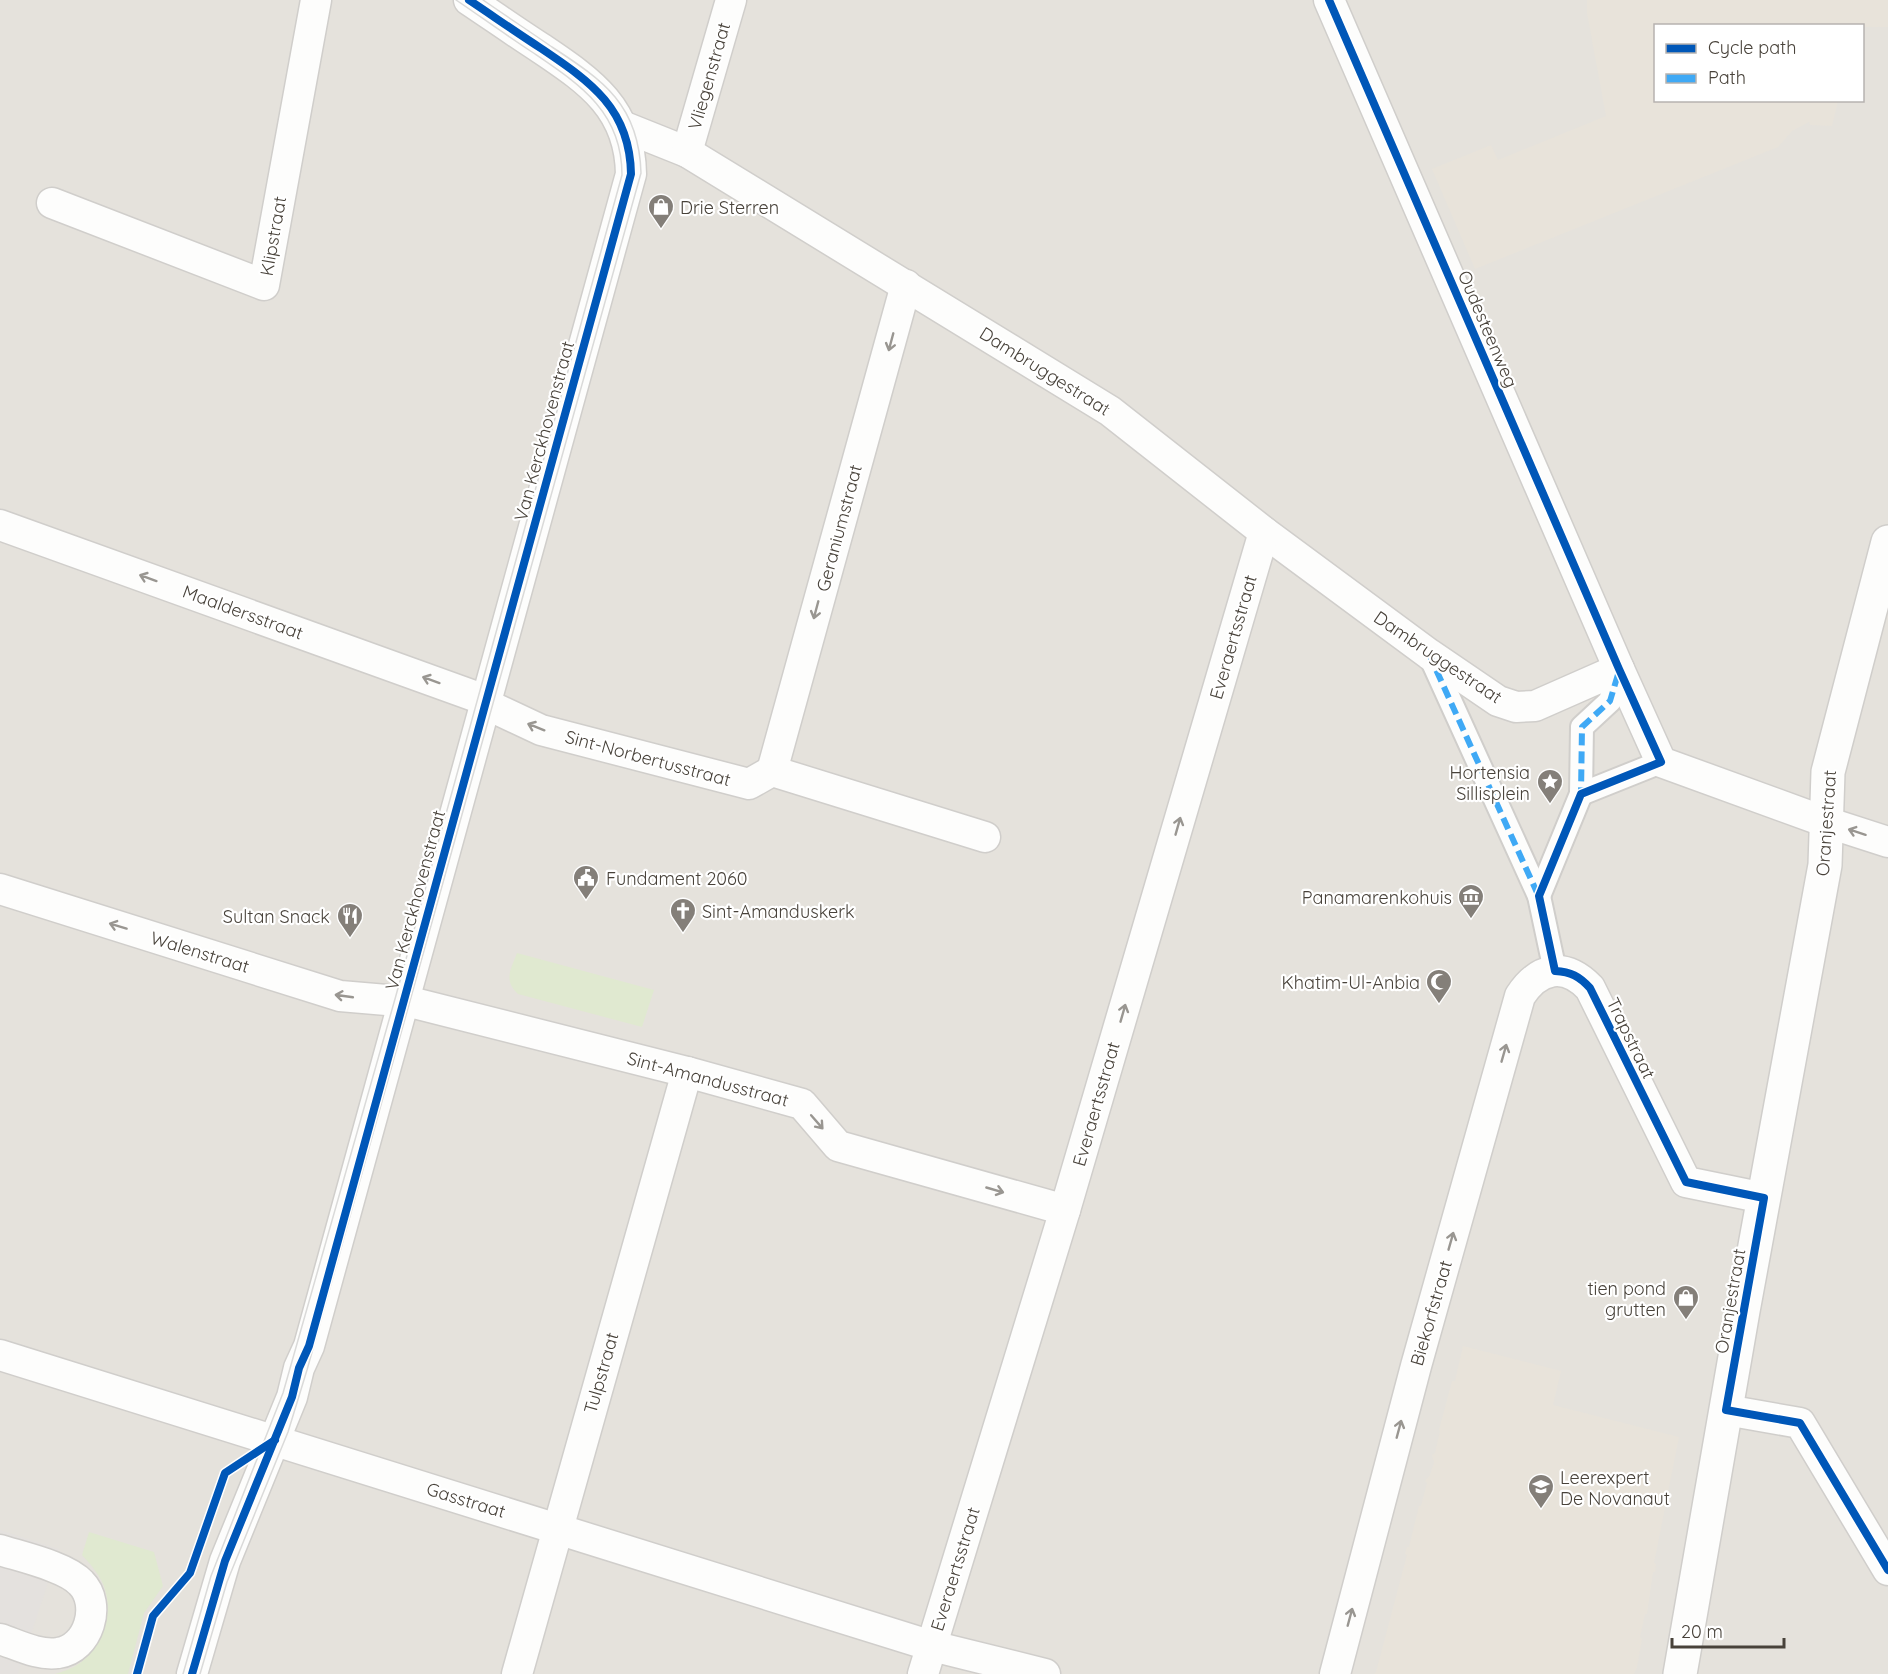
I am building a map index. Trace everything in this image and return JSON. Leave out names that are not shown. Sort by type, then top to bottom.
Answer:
[{"type":"street","name":"Klipstraat","points":[[52,203],[264,285],[316,0]]},
{"type":"street","points":[[469,0],[587,80],[611,106],[622,126]]},
{"type":"street","name":"Vliegenstraat","points":[[687,152],[731,0]]},
{"type":"street","name":"Oudesteenweg","points":[[1329,0],[1619,669]]},
{"type":"street","name":"Dambruggestraat","points":[[622,126],[687,152],[1110,411],[1264,532],[1429,654],[1498,701],[1516,707],[1535,706],[1619,669]]},
{"type":"street","name":"Van Kerckhovenstraat","points":[[192,1674],[225,1561],[292,1397],[299,1368],[309,1346],[484,702],[631,174],[628,147],[622,126]]},
{"type":"street","name":"Geraniumstraat","points":[[772,771],[906,285]]},
{"type":"street","name":"Maaldersstraat","points":[[0,525],[477,697],[484,702]]},
{"type":"street","name":"Everaertsstraat","points":[[924,1674],[1065,1210],[1264,532]]},
{"type":"street","name":"Oranjestraat","points":[[1680,1674],[1825,865],[1828,772],[1888,542]]},
{"type":"street","points":[[1429,654],[1539,896],[1555,971]]},
{"type":"street","points":[[1619,669],[1661,762]]},
{"type":"street","points":[[1539,896],[1581,794],[1582,727],[1610,701],[1619,669]]},
{"type":"street","name":"Sint-Norbertusstraat","points":[[484,702],[541,730],[749,784],[772,771]]},
{"type":"street","points":[[1581,794],[1661,762],[1888,842]]},
{"type":"street","points":[[772,771],[985,837]]},
{"type":"street","name":"Walenstraat","points":[[0,889],[340,996],[403,1001]]},
{"type":"street","name":"Trapstraat","points":[[1555,971],[1568,971],[1590,988],[1686,1182],[1764,1198]]},
{"type":"street","name":"Biekorfstraat","points":[[1335,1674],[1416,1365],[1520,996],[1527,985],[1538,977],[1555,971]]},
{"type":"street","name":"Sint-Amandusstraat","points":[[403,1001],[687,1072],[802,1104],[838,1146],[1065,1210]]},
{"type":"street","name":"Tulpstraat","points":[[516,1674],[687,1072]]},
{"type":"street","name":"Gasstraat","points":[[0,1355],[932,1646],[1045,1674]]},
{"type":"street","points":[[1726,1410],[1800,1424],[1888,1570]]},
{"type":"street","points":[[0,1550],[69,1573],[82,1583],[90,1597],[92,1610],[89,1625],[82,1639],[72,1648],[59,1653],[43,1653],[0,1639]]},
{"type":"shaded area","points":[[0,0],[1888,0],[1888,1674],[0,1674]]},
{"type":"shaded area","points":[[1587,0],[1888,0],[1888,27],[1864,27],[1864,24],[1654,24],[1654,102],[1838,102],[1832,126],[1810,125],[1809,122],[1792,131],[1778,147],[1475,269],[1432,169],[1491,145],[1498,160],[1606,116],[1587,13]]},
{"type":"shaded area","name":"Leerexpert De Novanaut","points":[[1463,1346],[1561,1371],[1553,1405],[1679,1437],[1634,1674],[1374,1674],[1407,1555],[1405,1554],[1409,1547],[1419,1506],[1421,1506],[1427,1483],[1425,1481],[1430,1475],[1434,1462],[1432,1455],[1435,1453],[1439,1430],[1452,1381],[1455,1381]]},
{"type":"shaded area","points":[[0,1530],[59,1549],[18,1674],[0,1674]]},
{"type":"green space","points":[[517,953],[654,990],[642,1027],[518,994],[513,989],[510,979]]},
{"type":"green space","points":[[89,1532],[154,1552],[163,1586],[144,1613],[128,1674],[55,1674],[72,1668],[84,1660],[91,1653],[105,1627],[108,1608],[104,1586],[95,1570],[82,1555]]},
{"type":"tram line","points":[[183,1674],[211,1576],[283,1393],[395,999],[622,175],[615,133],[595,102],[566,76],[456,0]]},
{"type":"tram line","points":[[200,1674],[227,1582],[288,1432],[307,1370],[641,173],[634,129],[626,112],[615,97],[588,71],[483,0]]},
{"type":"marked path","points":[[1429,654],[1539,897]]},
{"type":"marked path","points":[[1579,799],[1582,727],[1610,701],[1619,671]]},
{"type":"cycle path","points":[[192,1674],[225,1561],[292,1397],[299,1368],[309,1346],[631,174],[629,151],[624,132],[605,100],[560,61],[469,0]]},
{"type":"cycle path","points":[[1329,0],[1661,762],[1581,794],[1539,896],[1555,971],[1574,975],[1590,988],[1686,1182],[1764,1198],[1726,1410],[1800,1423],[1888,1570]]},
{"type":"cycle path","points":[[137,1674],[153,1616],[190,1573],[225,1473],[275,1440]]},
{"type":"place","name":"Drie Sterren","points":[[661,230]]},
{"type":"place","name":"Hortensia Sillisplein","points":[[1550,805]]},
{"type":"place","name":"Fundament 2060","points":[[586,901]]},
{"type":"place","name":"Panamarenkohuis","points":[[1471,920]]},
{"type":"place","name":"Sint-Amanduskerk","points":[[683,934]]},
{"type":"place","name":"Sultan Snack","points":[[350,939]]},
{"type":"place","name":"Khatim-Ul-Anbia","points":[[1439,1005]]},
{"type":"place","name":"tien pond grutten","points":[[1686,1321]]},
{"type":"place","name":"Leerexpert De Novanaut","points":[[1541,1510]]}]
